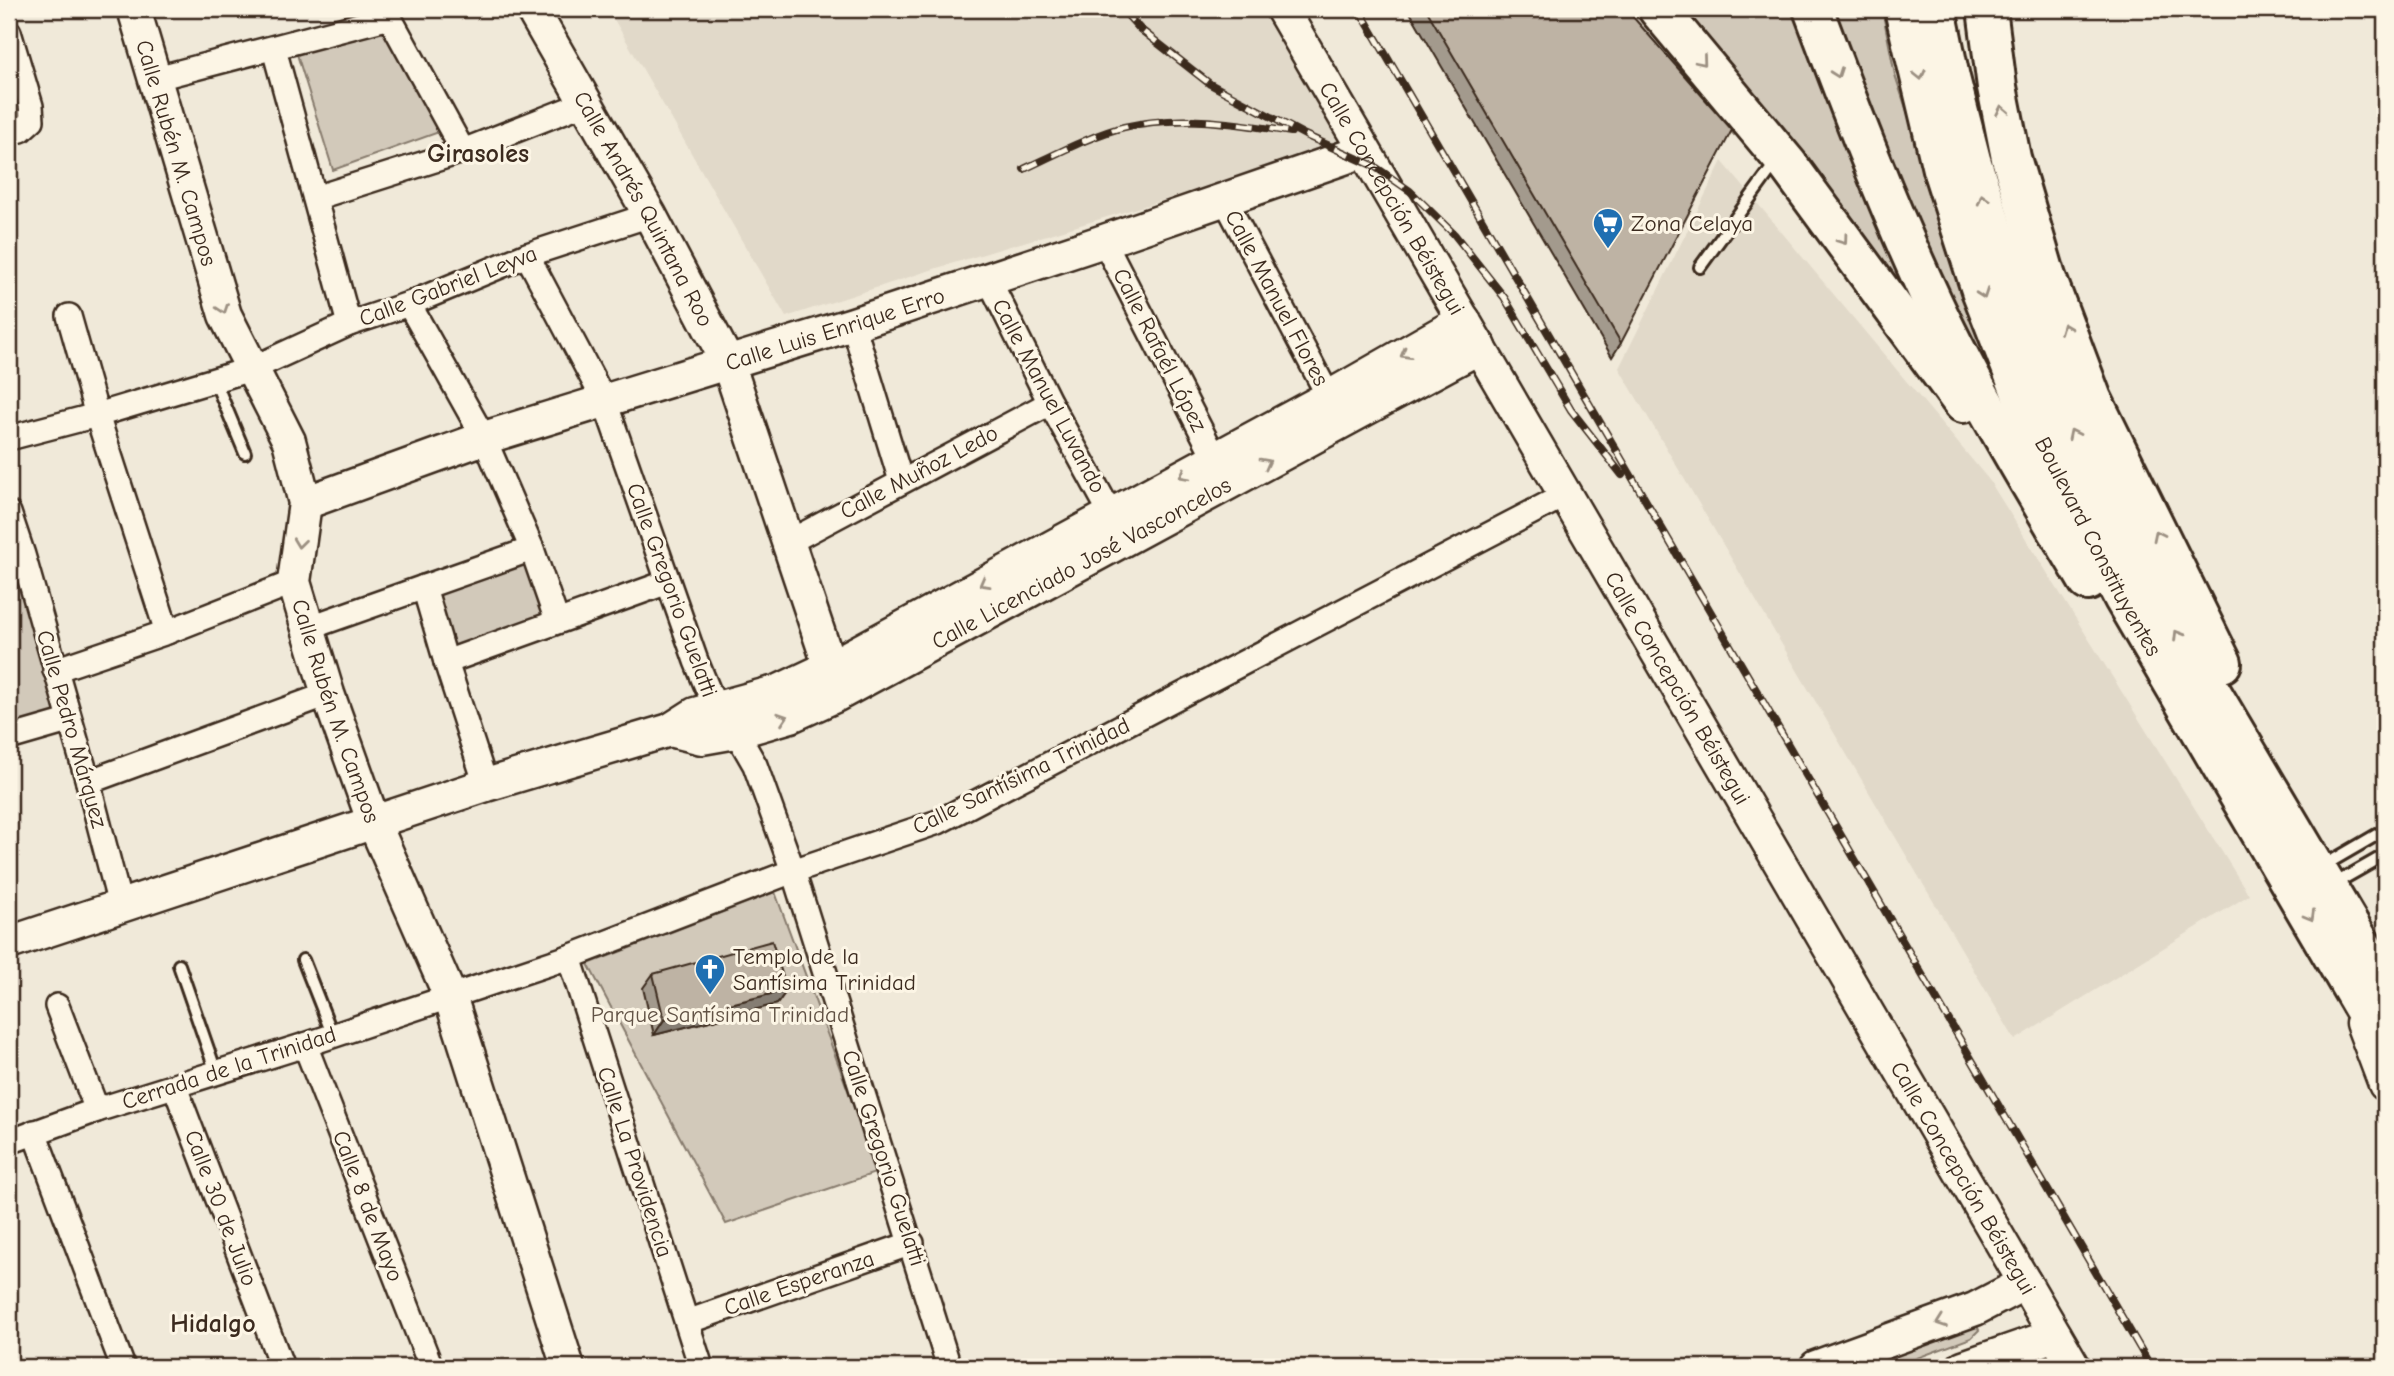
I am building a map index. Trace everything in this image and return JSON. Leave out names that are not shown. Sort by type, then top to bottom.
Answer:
[{"type":"highway","points":[[1658,9],[1781,156],[2055,526]]},
{"type":"highway","points":[[1813,9],[1864,147],[1934,305],[1974,383],[2055,526],[2186,743],[2310,871]]},
{"type":"highway","name":"Boulevard Constituyentes","points":[[1904,9],[1942,169],[1981,290],[2031,418],[2124,599],[2310,871],[2363,965],[2385,985]]},
{"type":"highway","name":"Boulevard Constituyentes","points":[[1937,9],[1950,78],[1971,160],[2009,279],[2059,405],[2150,589],[2363,965],[2385,1045]]},
{"type":"highway","points":[[1987,9],[1997,87],[2011,158],[2046,277],[2088,387],[2245,711],[2310,871]]},
{"type":"street","name":"Calle Rubén M. Campos","points":[[134,9],[225,316],[289,441],[304,503],[295,582],[328,694],[374,823],[450,996],[568,1367]]},
{"type":"street","name":"Calle Andrés Quintana Roo","points":[[532,9],[650,215],[728,363],[789,542],[832,681]]},
{"type":"street","name":"Calle Concepción Béistegui","points":[[1282,9],[2074,1367]]},
{"type":"street","points":[[153,79],[274,49],[387,13],[463,151]]},
{"type":"street","points":[[9,32],[31,106],[32,120],[21,130],[9,132]]},
{"type":"street","points":[[274,49],[349,324]]},
{"type":"street","points":[[315,198],[463,151],[585,103]]},
{"type":"street","name":"Calle Luis Enrique Erro","points":[[304,503],[484,438],[853,324],[1104,242],[1364,151]]},
{"type":"street","name":"Calle Manuel Flores","points":[[1225,200],[1329,397]]},
{"type":"street","name":"Calle Gabriel Leyva","points":[[9,438],[251,369],[349,324],[409,304],[527,255],[650,215]]},
{"type":"street","name":"Calle Rafaél López","points":[[1104,242],[1215,458]]},
{"type":"street","name":"Calle Gregorio Guelatti","points":[[527,255],[605,402],[668,582],[726,721],[755,765],[793,871],[949,1367]]},
{"type":"street","name":"Calle Manuel Luvando","points":[[988,278],[1050,403],[1111,514]]},
{"type":"street","points":[[409,304],[484,438],[532,550],[557,621]]},
{"type":"street","points":[[69,316],[97,415],[167,632]]},
{"type":"street","points":[[853,324],[901,481]]},
{"type":"street","name":"Calle Licenciado José Vasconcelos","points":[[9,943],[486,785],[670,730],[695,714],[726,721],[791,716],[832,681],[1111,514],[1329,397],[1472,334]]},
{"type":"street","name":"Calle Licenciado José Vasconcelos","points":[[832,681],[1472,334]]},
{"type":"street","name":"Calle Muñoz Ledo","points":[[789,542],[1050,403]]},
{"type":"street","name":"Calle Santísima Trinidad","points":[[450,996],[569,957],[793,871],[938,822],[1565,495]]},
{"type":"street","name":"Calle Pedro Márquez","points":[[9,513],[16,557],[55,670],[120,905]]},
{"type":"street","points":[[307,628],[532,550]]},
{"type":"street","points":[[55,670],[167,632],[295,582]]},
{"type":"street","points":[[446,662],[668,582]]},
{"type":"street","points":[[424,587],[486,785]]},
{"type":"street","points":[[88,782],[328,694]]},
{"type":"street","points":[[9,738],[68,721]]},
{"type":"street","name":"Calle La Providencia","points":[[569,957],[701,1367]]},
{"type":"street","points":[[2363,965],[2385,1084]]},
{"type":"street","name":"Cerrada de la Trinidad","points":[[9,1142],[97,1110],[333,1036],[450,996]]},
{"type":"street","points":[[57,1006],[97,1110]]},
{"type":"street","name":"Calle 8 de Mayo","points":[[305,1045],[431,1367]]},
{"type":"street","name":"Calle 30 de Julio","points":[[175,1087],[282,1367]]},
{"type":"street","points":[[34,1132],[123,1367]]},
{"type":"street","name":"Calle Esperanza","points":[[687,1322],[912,1243]]},
{"type":"street","points":[[1816,1367],[1975,1309],[2025,1283]]},
{"type":"street","points":[[1975,1309],[1991,1313],[1999,1353]]},
{"type":"street","points":[[1962,1367],[2055,1335]]},
{"type":"lane","points":[[1700,267],[1781,156]]},
{"type":"lane","points":[[215,380],[245,453]]},
{"type":"lane","points":[[2310,871],[2385,830]]},
{"type":"lane","points":[[2310,871],[2385,855]]},
{"type":"lane","points":[[303,960],[333,1036]]},
{"type":"lane","points":[[179,965],[216,1072]]},
{"type":"shaded area","points":[[608,9],[1266,9],[1347,145],[937,268],[786,317]]},
{"type":"shaded area","points":[[1722,161],[1989,480],[2249,895],[2015,1040],[1619,368]]},
{"type":"green space","points":[[1619,9],[1635,9],[1747,125],[1734,135]]},
{"type":"green space","points":[[1690,9],[1882,9],[1895,75],[1957,263],[2035,453],[1944,354],[1796,148],[1728,61],[1693,22]]},
{"type":"green space","points":[[382,26],[439,132],[333,170],[296,51]]},
{"type":"green space","points":[[531,556],[552,614],[447,654],[432,590]]},
{"type":"green space","points":[[16,563],[58,718],[9,733],[9,565]]},
{"type":"green space","name":"Parque Santísima Trinidad","points":[[775,892],[878,1172],[726,1224],[588,964]]},
{"type":"green space","points":[[1974,1319],[1979,1330],[1971,1338],[1893,1367],[1825,1367]]},
{"type":"building","name":"Zona Celaya","points":[[1426,9],[1626,9],[1732,130],[1621,343]]},
{"type":"building","name":"Templo de la Santísima Trinidad","points":[[772,941],[787,990],[664,1020],[653,974]]},
{"type":"railway","points":[[1122,9],[1140,29],[1210,84],[1305,135],[1374,166],[1410,191],[1454,234],[1504,297],[1571,410],[1622,475]]},
{"type":"railway","points":[[1359,9],[2151,1367]]},
{"type":"railway","points":[[1024,169],[1100,135],[1145,123],[1207,121],[1291,132]]},
{"type":"place","name":"Zona Celaya","points":[[1608,250]]},
{"type":"place","name":"Templo de la Santísima Trinidad","points":[[710,996]]},
{"type":"district","name":"Girasoles","points":[[478,154]]},
{"type":"district","name":"Hidalgo","points":[[213,1324]]}]
